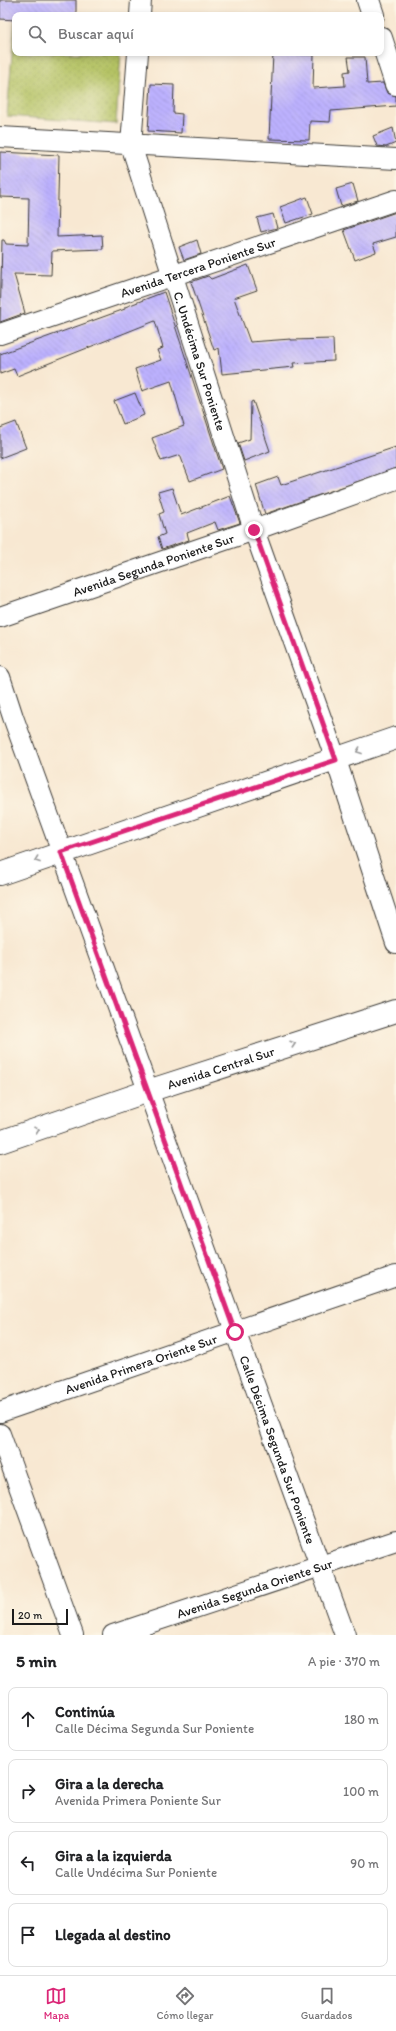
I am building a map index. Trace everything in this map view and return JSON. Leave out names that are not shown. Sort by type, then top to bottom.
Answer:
[{"type":"street","points":[[140,12],[142,0]]},
{"type":"street","points":[[368,0],[372,12]]},
{"type":"street","points":[[384,47],[396,84]]},
{"type":"street","points":[[132,145],[138,56]]},
{"type":"street","points":[[0,137],[396,159]]},
{"type":"street","name":"C. Undécima Sur Poniente","points":[[132,145],[254,530],[336,760],[396,943]]},
{"type":"street","name":"Avenida Tercera Poniente Sur","points":[[0,334],[396,200]]},
{"type":"street","name":"Avenida Segunda Poniente Sur","points":[[0,616],[396,480]]},
{"type":"street","name":"Calle Décima Segunda Sur Poniente","points":[[0,677],[12,717],[345,1635]]},
{"type":"street","points":[[0,874],[61,852],[336,760],[396,738]]},
{"type":"street","name":"Avenida Central Sur","points":[[0,1142],[148,1091],[396,1011]]},
{"type":"street","name":"Avenida Primera Oriente Sur","points":[[0,1412],[396,1276]]},
{"type":"street","points":[[0,1434],[73,1635]]},
{"type":"street","name":"Avenida Segunda Oriente Sur","points":[[113,1635],[396,1541]]},
{"type":"green space","points":[[12,54],[12,56],[121,56],[116,124],[7,116]]},
{"type":"building","points":[[0,0],[76,0],[76,12],[12,12],[12,20],[0,19]]},
{"type":"building","points":[[273,56],[314,56],[313,88],[345,86],[344,72],[350,71],[348,57],[365,57],[367,84],[383,83],[387,93],[396,96],[396,106],[331,111],[330,122],[310,121],[309,140],[269,139]]},
{"type":"building","points":[[151,84],[174,85],[173,113],[182,114],[181,133],[148,131]]},
{"type":"building","points":[[393,128],[396,143],[386,147],[377,146],[373,136]]},
{"type":"building","points":[[0,152],[59,155],[57,237],[102,235],[103,249],[52,251],[51,275],[14,274],[25,313],[0,322],[2,240],[4,240],[6,244],[28,245],[29,198],[0,197]]},
{"type":"building","points":[[353,184],[358,201],[341,206],[336,189]]},
{"type":"building","points":[[307,197],[313,214],[286,223],[280,207]]},
{"type":"building","points":[[396,212],[396,237],[373,244],[376,252],[355,260],[344,230]]},
{"type":"building","points":[[273,214],[277,228],[261,232],[257,218]]},
{"type":"building","points":[[197,240],[201,254],[184,260],[179,247]]},
{"type":"building","points":[[248,265],[257,290],[234,298],[250,342],[291,339],[333,339],[334,361],[293,363],[294,367],[222,374],[219,348],[214,350],[191,282],[208,276],[211,279]]},
{"type":"building","points":[[164,292],[222,469],[190,481],[180,455],[161,461],[152,438],[184,426],[171,381],[142,391],[135,369],[161,360],[157,350],[163,348],[155,321],[17,376],[14,369],[0,374],[0,354],[125,309],[125,307]]},
{"type":"building","points":[[135,393],[144,415],[123,424],[114,401]]},
{"type":"building","points":[[253,401],[270,451],[244,461],[238,443],[250,439],[251,402]]},
{"type":"building","points":[[16,422],[26,448],[0,458],[0,428]]},
{"type":"building","points":[[396,447],[396,468],[265,514],[256,485],[278,477],[281,485]]},
{"type":"building","points":[[172,488],[181,515],[230,496],[240,523],[218,530],[215,522],[187,533],[189,540],[162,549],[158,537],[165,534],[159,514],[164,512],[158,492]]},
{"type":"route","points":[[235,1332],[61,852],[336,760],[254,530]]}]
